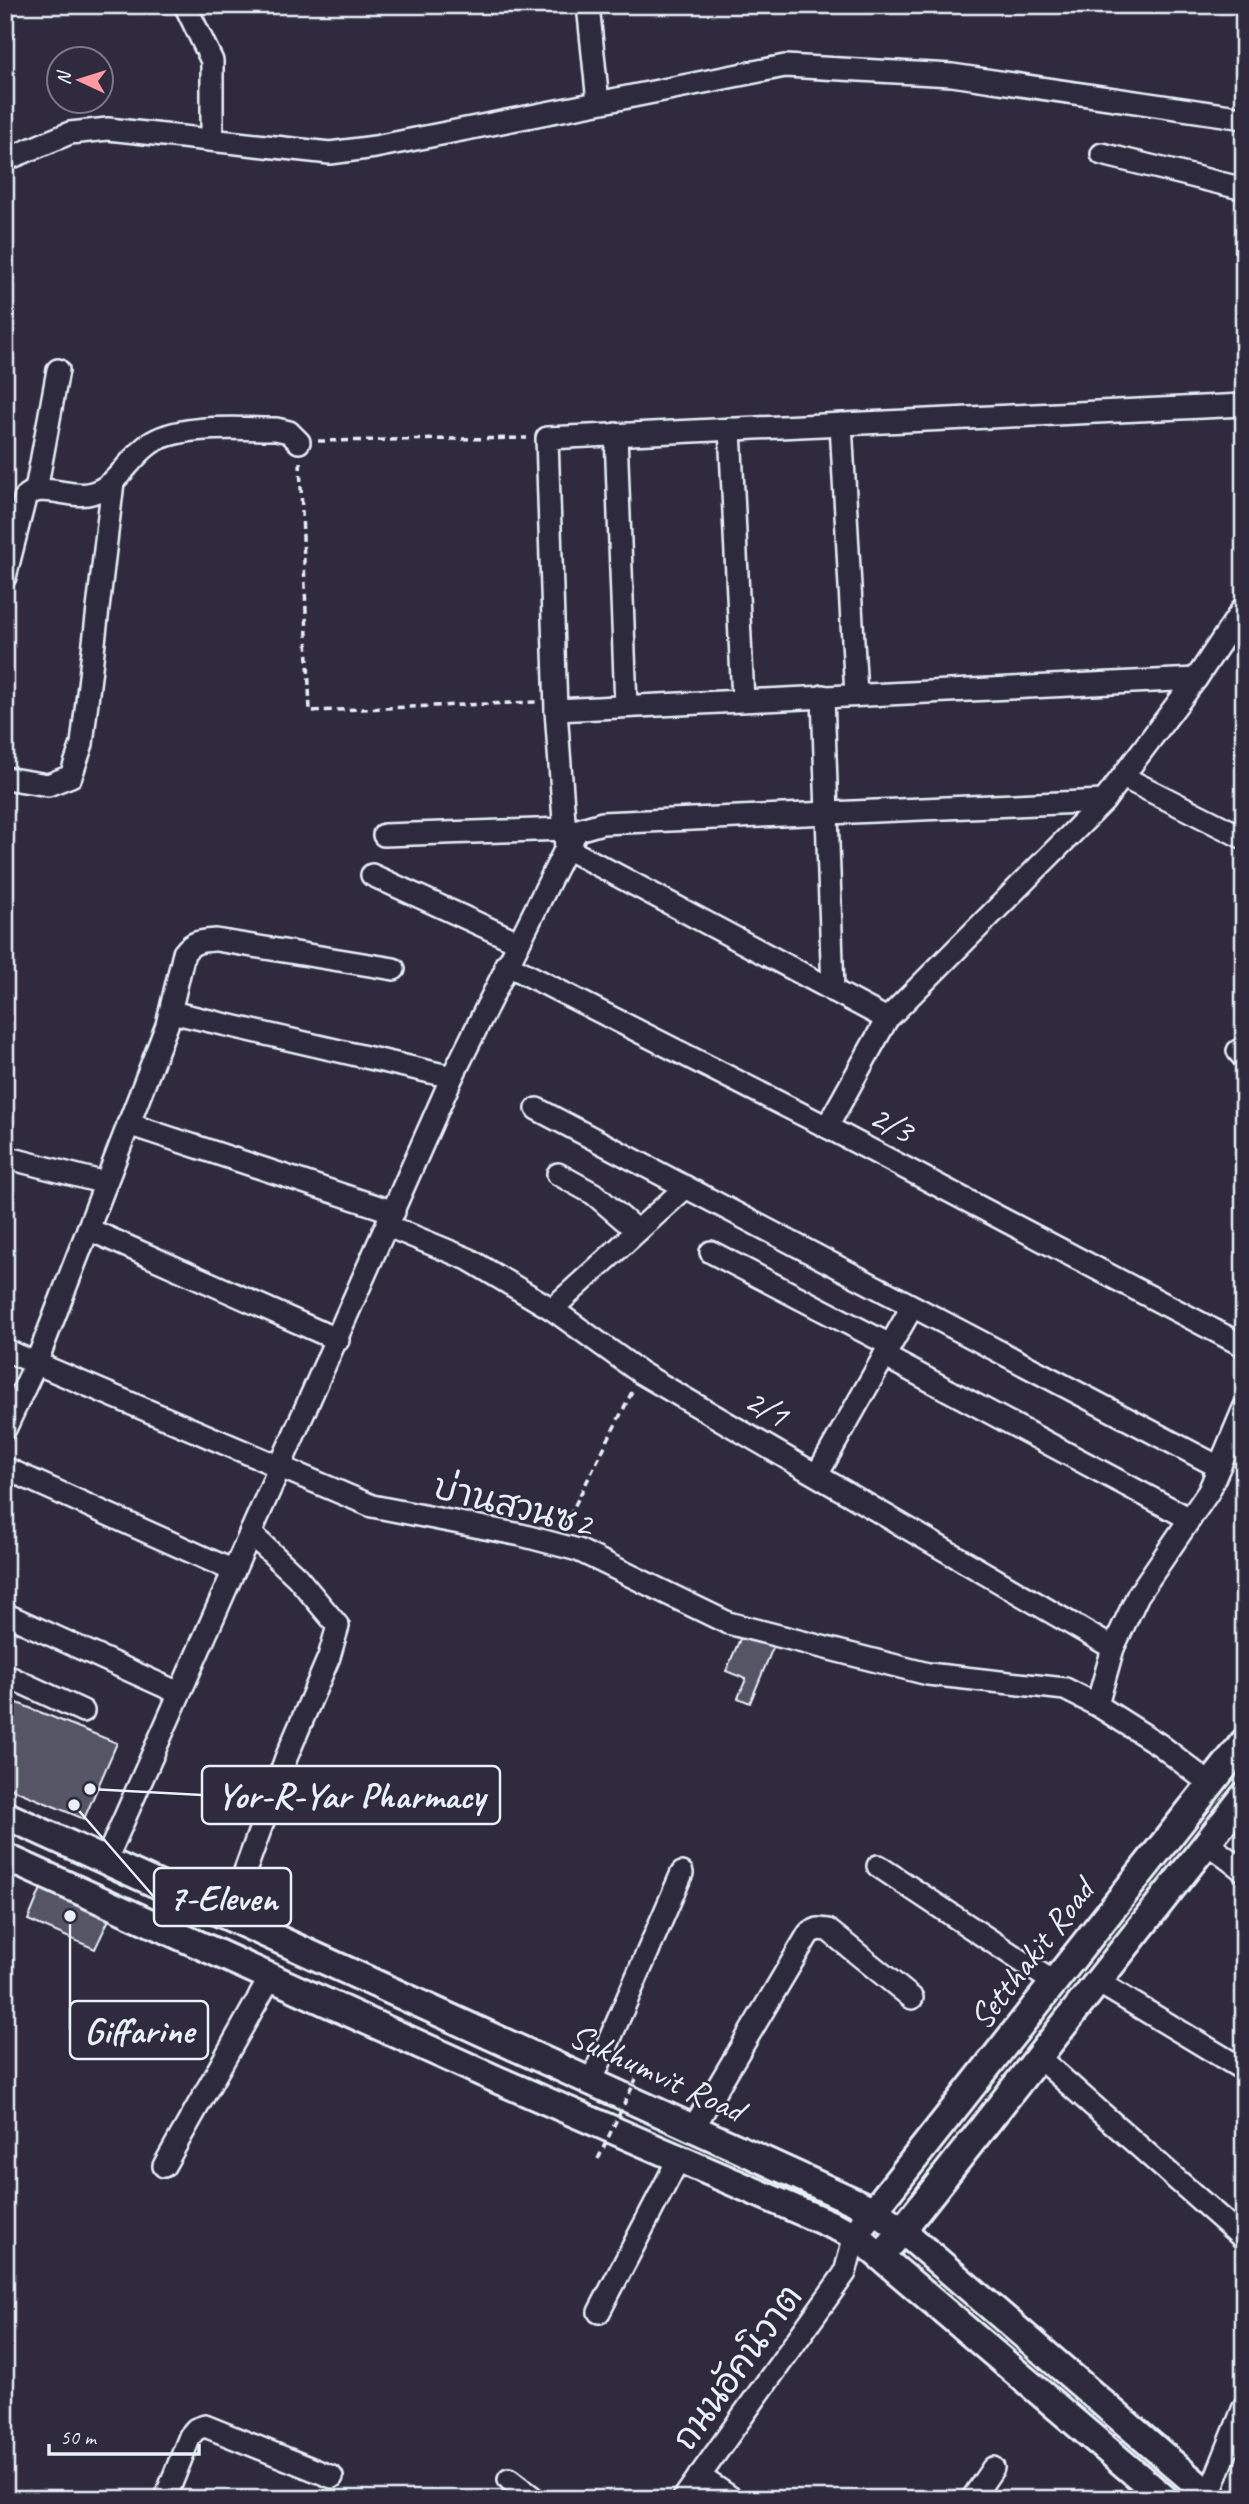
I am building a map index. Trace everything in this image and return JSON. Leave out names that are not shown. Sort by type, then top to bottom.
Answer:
[{"type":"main road","name":"Setthakit Road","points":[[855,2235],[1244,1742]]},
{"type":"main road","name":"Setthakit Road","points":[[881,2255],[903,2231],[1244,1796]]},
{"type":"main road","name":"Sukhumvit Road","points":[[5,1815],[228,1919],[592,2080],[873,2210],[903,2231],[1212,2497]]},
{"type":"main road","name":"Sukhumvit Road","points":[[5,1857],[678,2160],[855,2235],[1165,2499]]},
{"type":"street","points":[[186,5],[212,61],[212,139]]},
{"type":"street","points":[[588,5],[598,102]]},
{"type":"street","points":[[5,160],[70,133],[108,129],[330,153],[375,147],[785,66],[952,75],[1244,118]]},
{"type":"street","points":[[1102,154],[1244,189]]},
{"type":"street","points":[[5,577],[25,498],[36,490],[58,370]]},
{"type":"street","points":[[106,1860],[452,1077],[565,839],[556,706],[547,438],[1244,405]]},
{"type":"street","points":[[841,424],[856,695]]},
{"type":"street","points":[[36,490],[79,496],[99,491],[113,482],[151,443],[181,433],[276,429],[289,432],[299,442]]},
{"type":"street","points":[[730,429],[743,700]]},
{"type":"street","points":[[615,435],[626,706]]},
{"type":"street","points":[[5,778],[48,785],[58,784],[71,776],[82,744],[113,482]]},
{"type":"street","points":[[827,1127],[887,1019],[1104,801],[1196,679],[1244,607]]},
{"type":"street","points":[[556,706],[626,706],[1196,679]]},
{"type":"street","points":[[823,696],[833,991]]},
{"type":"street","points":[[1123,777],[1244,838]]},
{"type":"street","points":[[565,839],[578,830],[602,823],[1104,801]]},
{"type":"street","points":[[384,835],[565,839],[887,1019]]},
{"type":"street","points":[[372,874],[518,942]]},
{"type":"street","points":[[5,1429],[37,1362],[171,1012],[184,953],[195,942],[216,940],[394,969]]},
{"type":"street","name":"2/3","points":[[506,964],[827,1127],[1244,1346]]},
{"type":"street","points":[[171,1012],[452,1077]]},
{"type":"street","points":[[537,1109],[1219,1467]]},
{"type":"street","name":"2/1","points":[[128,1124],[391,1219],[468,1259],[552,1309],[641,1373],[1113,1648]]},
{"type":"street","points":[[5,1157],[105,1183]]},
{"type":"street","points":[[558,1174],[594,1194],[636,1230]]},
{"type":"street","points":[[552,1309],[686,1187]]},
{"type":"street","points":[[88,1229],[338,1340]]},
{"type":"street","points":[[711,1252],[1190,1519]]},
{"type":"street","points":[[817,1475],[912,1307]]},
{"type":"street","name":"บ่านสวนซ2","points":[[5,1350],[372,1506],[578,1550],[728,1623],[928,1674],[1065,1689],[1097,1705],[1160,1745],[1210,1784]]},
{"type":"street","points":[[1097,1705],[1113,1648],[1138,1595],[1209,1491],[1244,1408]]},
{"type":"street","points":[[5,1468],[234,1571]]},
{"type":"street","points":[[228,1919],[286,1758],[329,1657],[338,1626],[297,1577],[250,1533]]},
{"type":"street","points":[[5,1614],[179,1693]]},
{"type":"street","points":[[5,1675],[83,1711]]},
{"type":"street","points":[[1207,1843],[1244,1871]]},
{"type":"street","points":[[878,1866],[1053,1982]]},
{"type":"street","points":[[592,2080],[682,1873]]},
{"type":"street","points":[[694,2127],[809,1933],[818,1929],[828,1930],[912,1998]]},
{"type":"street","points":[[164,2166],[270,1978]]},
{"type":"street","points":[[1098,1982],[1244,2070]]},
{"type":"street","points":[[1038,2057],[1244,2239]]},
{"type":"street","points":[[598,2312],[678,2160]]},
{"type":"street","name":"ถนนอัคนิวาต","points":[[683,2499],[845,2273],[855,2235]]},
{"type":"street","name":"ถนนอัคนิวาต","points":[[845,2273],[881,2255]]},
{"type":"street","points":[[1212,2497],[1244,2407]]},
{"type":"street","points":[[165,2499],[190,2436],[196,2428],[205,2426],[332,2477]]},
{"type":"street","points":[[972,2499],[993,2468]]},
{"type":"street","points":[[699,2476],[733,2499]]},
{"type":"street","points":[[509,2479],[535,2499]]},
{"type":"path","points":[[547,438],[299,442],[310,711],[556,706]]},
{"type":"path","points":[[555,1544],[641,1373]]},
{"type":"path","points":[[598,2159],[636,2079]]},
{"type":"building","points":[[743,1632],[774,1645],[750,1703],[738,1698],[746,1679],[726,1671]]},
{"type":"building","points":[[5,1698],[117,1743],[84,1819],[5,1786]]},
{"type":"building","points":[[44,1881],[112,1913],[95,1949],[28,1920]]},
{"type":"place","name":"Yor-R-Yar Pharmacy","points":[[90,1789]]},
{"type":"place","name":"7-Eleven","points":[[74,1805]]},
{"type":"place","name":"Giffarine","points":[[70,1916]]}]
